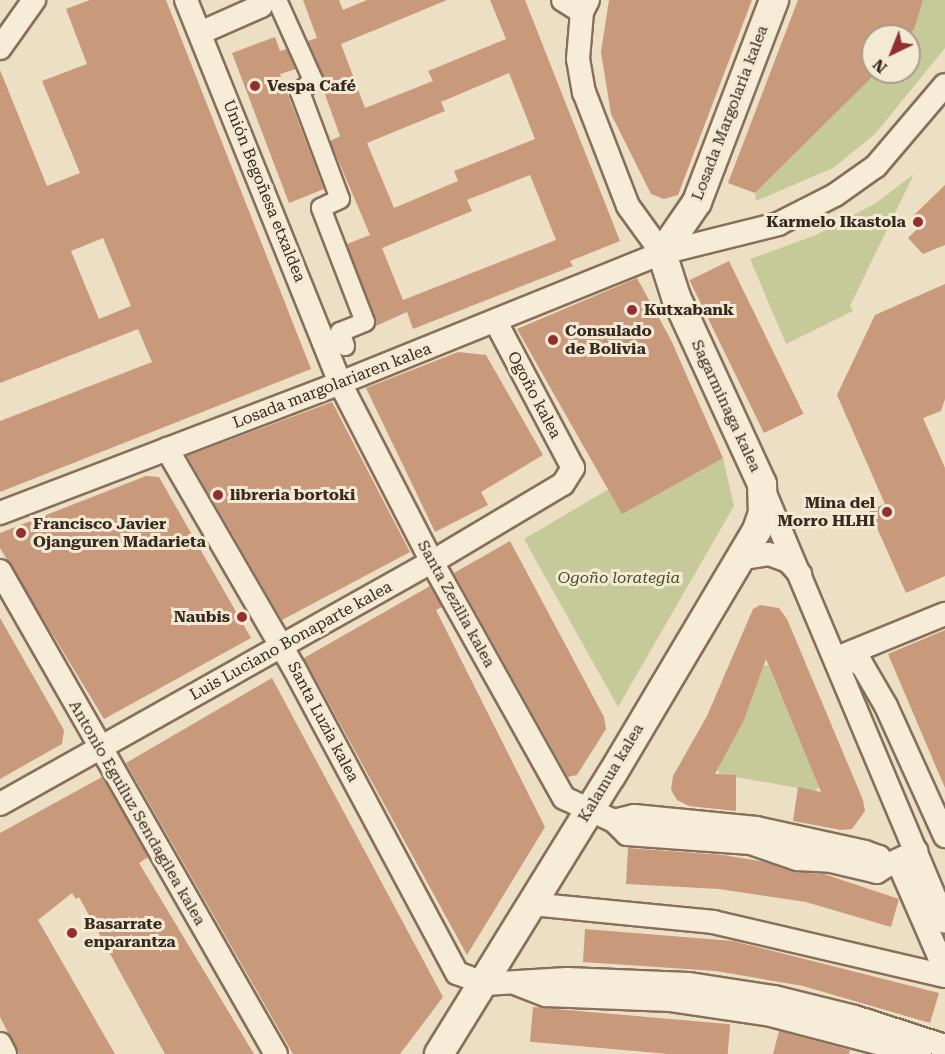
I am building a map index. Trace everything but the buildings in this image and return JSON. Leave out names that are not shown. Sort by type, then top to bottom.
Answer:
[{"type":"street","points":[[0,48],[34,0]]},
{"type":"street","name":"Unión Begoñesa etxaldea","points":[[186,0],[340,383]]},
{"type":"street","points":[[200,33],[261,6],[262,0]]},
{"type":"street","points":[[277,0],[313,80],[300,92],[340,200],[321,208],[365,322],[340,332],[345,346]]},
{"type":"street","points":[[563,0],[585,6]]},
{"type":"street","name":"Losada Margolaria kalea","points":[[662,253],[697,202],[774,0]]},
{"type":"street","name":"Sagarminaga kalea","points":[[585,6],[578,59],[584,92],[628,206],[662,253],[676,297],[804,577],[837,658],[900,860],[945,921]]},
{"type":"street","name":"Losada margolariaren kalea","points":[[0,513],[496,322],[662,253],[778,224],[835,195],[876,166],[945,85]]},
{"type":"street","name":"Ogoño kalea","points":[[496,322],[573,468]]},
{"type":"street","name":"Santa Zezilia kalea","points":[[340,383],[432,562],[564,798],[614,821],[634,816],[756,828],[900,860]]},
{"type":"street","name":"Santa Luzia kalea","points":[[167,449],[281,646],[457,973],[485,984]]},
{"type":"street","name":"Luis Luciano Bonaparte kalea","points":[[0,804],[432,562],[563,484],[573,468]]},
{"type":"street","name":"Kalamua kalea","points":[[448,1051],[530,904],[738,559],[763,513],[762,484]]},
{"type":"street","name":"Sagarminaga kalea","points":[[738,559],[769,554],[789,561],[804,577]]},
{"type":"street","name":"Antonio Eguiluz Sendagilea kalea","points":[[0,571],[99,750],[276,1054]]},
{"type":"street","points":[[837,658],[945,614]]},
{"type":"street","points":[[837,658],[861,663],[886,706],[945,836]]},
{"type":"street","points":[[900,860],[945,970]]},
{"type":"street","points":[[530,904],[713,922],[945,976]]},
{"type":"street","points":[[485,984],[567,979],[699,986],[774,997],[855,1017],[945,1046]]},
{"type":"street","points":[[516,983],[546,995],[671,1000],[771,1015],[920,1054]]},
{"type":"street","points":[[0,1044],[5,1054]]},
{"type":"green space","points":[[923,0],[945,0],[945,48],[921,77],[921,24],[913,24]]},
{"type":"green space","points":[[864,84],[916,84],[875,134],[833,168],[756,201],[755,193]]},
{"type":"green space","points":[[914,174],[850,306],[853,311],[786,344],[750,259],[816,235],[876,203]]},
{"type":"green space","name":"Ogoño lorategia","points":[[723,458],[734,506],[618,707],[524,539],[609,489]]},
{"type":"green space","points":[[768,665],[819,787],[815,791],[719,774],[718,769],[763,666]]},
{"type":"place","name":"Vespa Café","points":[[255,86]]},
{"type":"place","name":"Karmelo Ikastola","points":[[918,222]]},
{"type":"place","name":"Kutxabank","points":[[632,310]]},
{"type":"place","name":"Consulado de Bolivia","points":[[553,340]]},
{"type":"place","name":"libreria bortoki","points":[[218,495]]},
{"type":"place","name":"Mina del Morro HLHI","points":[[887,512]]},
{"type":"place","name":"Francisco Javier Ojanguren Madarieta","points":[[21,533]]},
{"type":"place","name":"Naubis","points":[[242,617]]},
{"type":"place","name":"Basarrate enparantza","points":[[72,933]]}]
